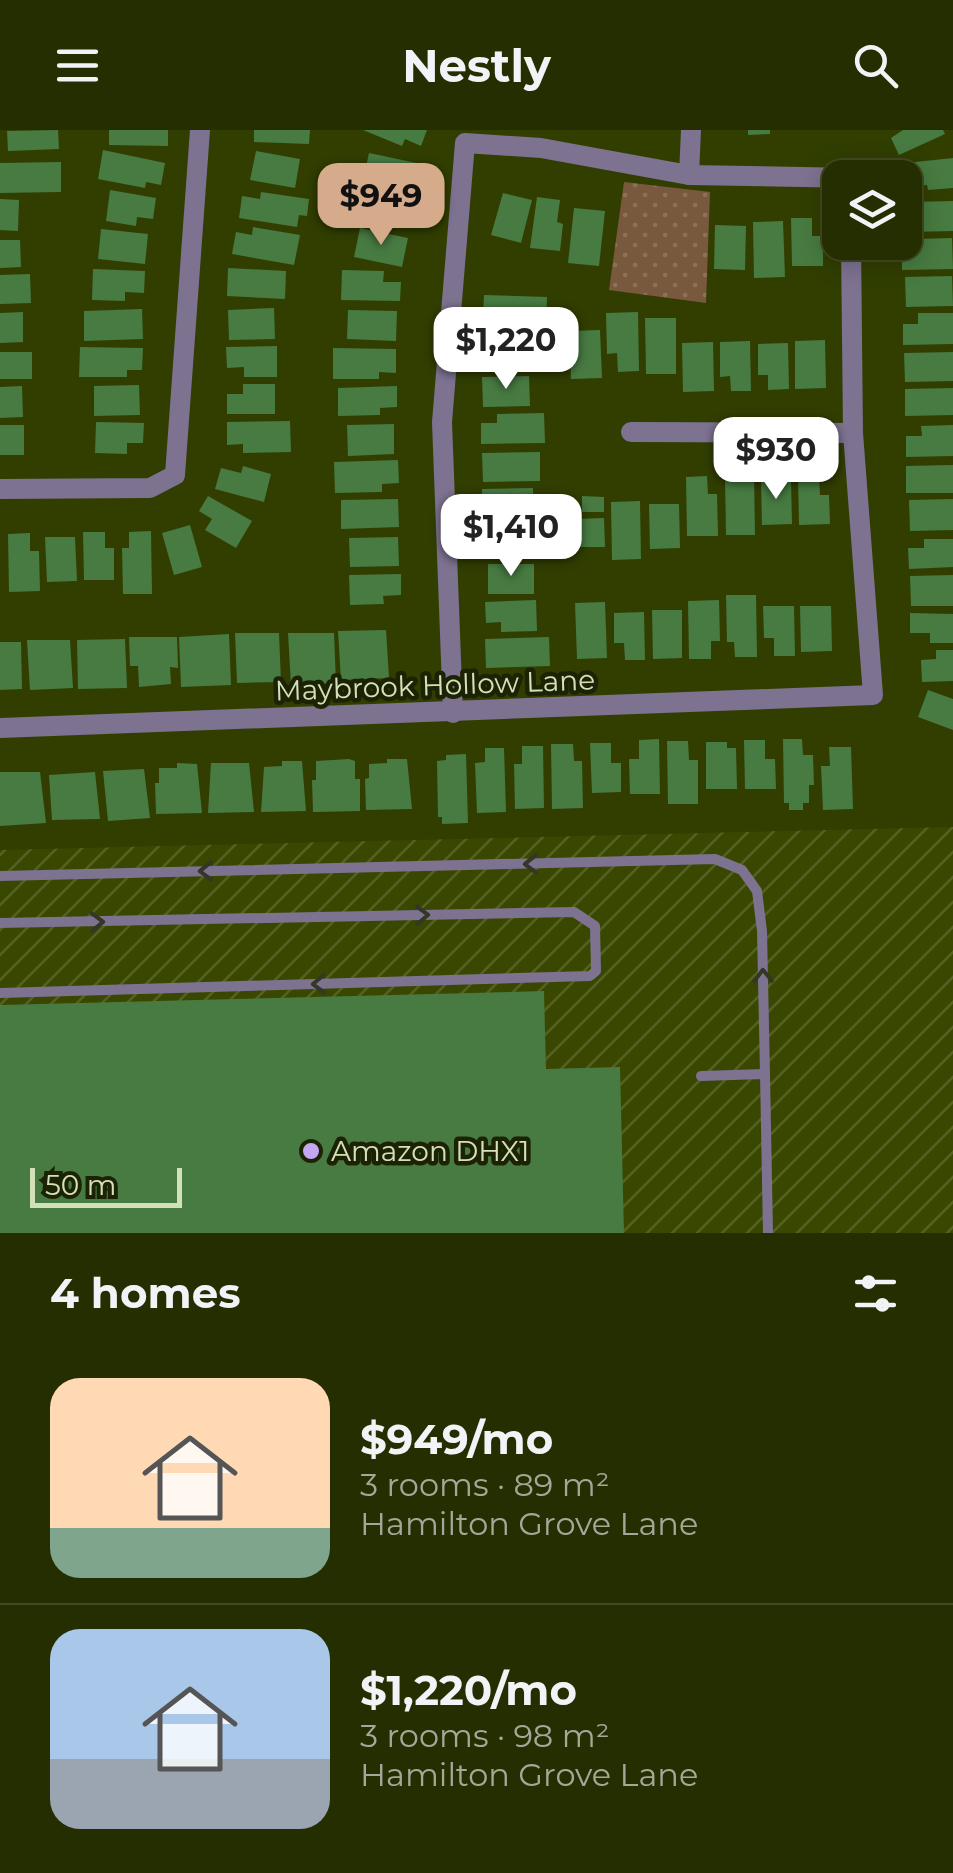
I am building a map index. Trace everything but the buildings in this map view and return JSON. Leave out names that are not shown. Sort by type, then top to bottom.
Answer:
[{"type":"street","points":[[0,489],[150,488],[174,476],[200,130]]},
{"type":"street","points":[[689,175],[691,130]]},
{"type":"street","points":[[453,713],[442,422],[465,143],[542,148],[689,175],[822,176]]},
{"type":"street","points":[[631,432],[852,433],[851,260]]},
{"type":"street","name":"Maybrook Hollow Lane","points":[[0,728],[872,695],[852,433]]},
{"type":"lane","points":[[0,876],[714,859],[742,870],[757,891],[762,930],[768,1233]]},
{"type":"lane","points":[[0,923],[574,912],[595,926],[596,972],[590,976],[0,994]]},
{"type":"lane","points":[[701,1076],[765,1074]]},
{"type":"shaded area","points":[[624,182],[710,192],[706,303],[609,290]]},
{"type":"shaded area","points":[[953,827],[953,1233],[0,1233],[0,850]]},
{"type":"place","name":"Amazon DHX1","points":[[311,1151]]}]
